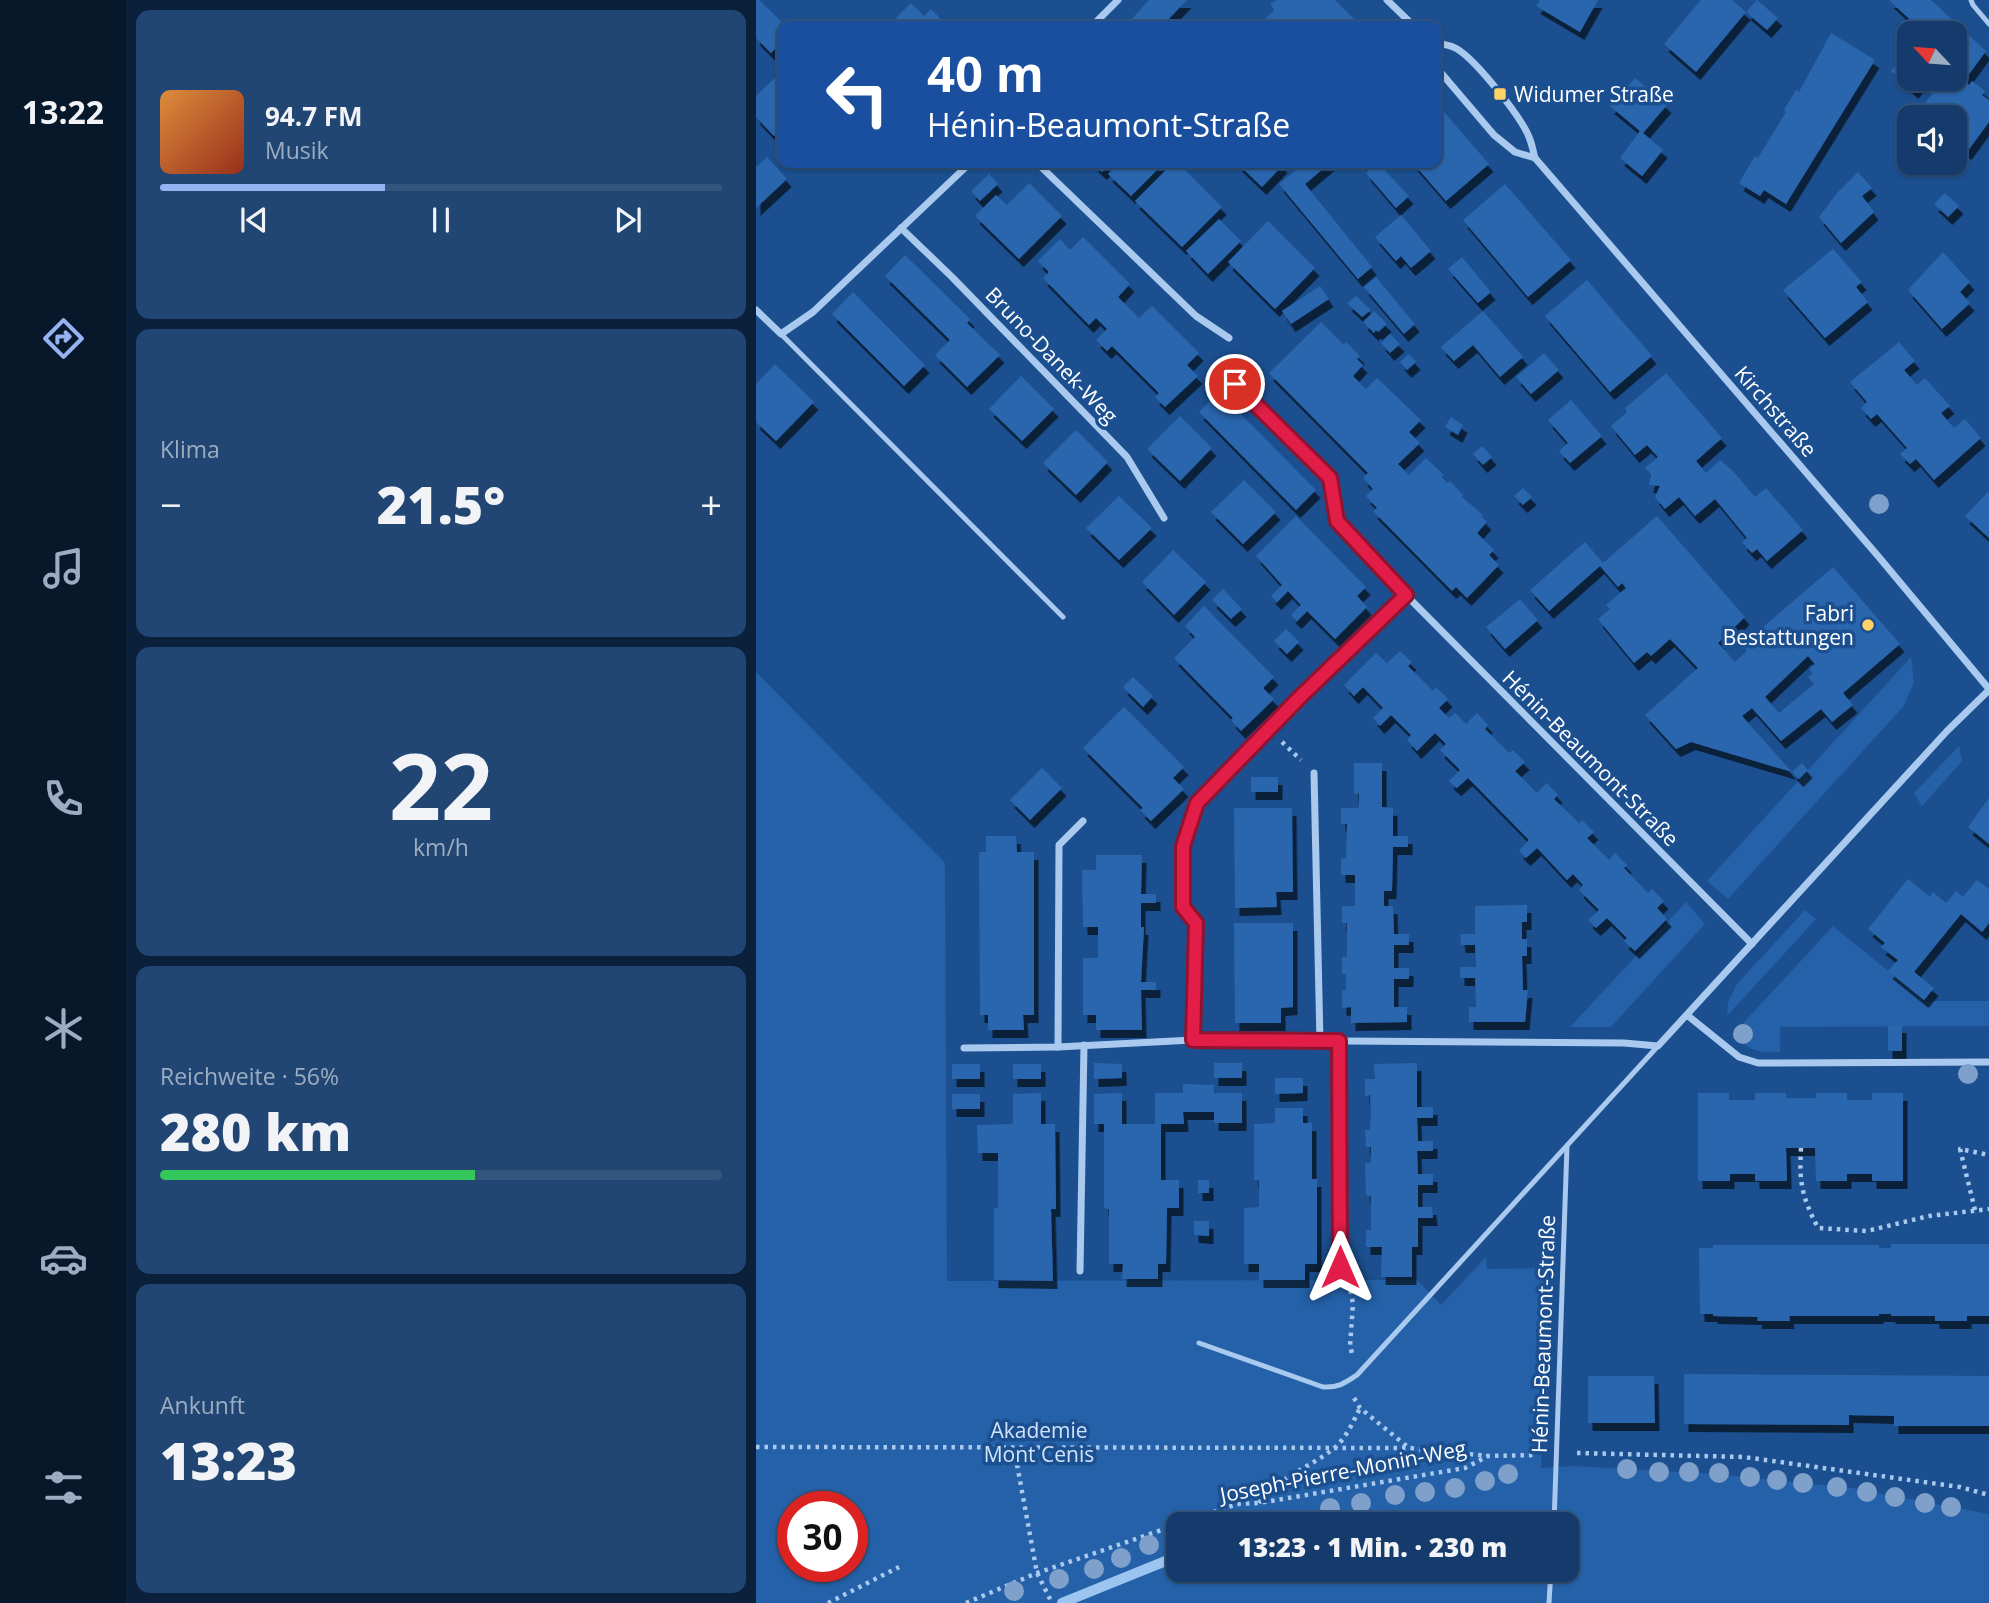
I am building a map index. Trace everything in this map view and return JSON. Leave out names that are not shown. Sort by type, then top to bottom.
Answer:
[{"type":"street","points":[[1097,21],[1118,0]]},
{"type":"street","points":[[1387,0],[1409,21]]},
{"type":"street","name":"Kirchstraße","points":[[1442,44],[1454,47],[1471,61],[1500,94],[1529,136],[1535,158],[1989,689]]},
{"type":"street","name":"Kirchstraße","points":[[1442,74],[1494,135],[1515,152],[1535,158]]},
{"type":"street","points":[[756,310],[781,334],[813,312],[965,168]]},
{"type":"street","points":[[1042,168],[1196,316],[1229,338]]},
{"type":"street","name":"Bruno-Danek-Weg","points":[[901,228],[1127,457],[1164,518]]},
{"type":"street","name":"Hénin-Beaumont-Straße","points":[[1235,384],[1330,478],[1337,521],[1406,595],[1752,944]]},
{"type":"street","points":[[1193,1040],[1196,923],[1183,907],[1183,846],[1197,803],[1406,595]]},
{"type":"street","name":"Hénin-Beaumont-Straße","points":[[1658,1046],[1947,731],[1989,689]]},
{"type":"street","points":[[1314,773],[1320,1042]]},
{"type":"street","points":[[1058,1047],[1059,845],[1083,821]]},
{"type":"street","points":[[1687,1015],[1739,1057],[1758,1063],[1989,1062]]},
{"type":"street","points":[[964,1048],[1058,1047],[1193,1040],[1624,1043],[1658,1046]]},
{"type":"street","points":[[1339,1041],[1340,1267]]},
{"type":"street","points":[[1080,1271],[1084,1045]]},
{"type":"lane","points":[[1971,0],[1989,24]]},
{"type":"lane","points":[[781,334],[1063,617]]},
{"type":"lane","name":"Hénin-Beaumont-Straße","points":[[1346,1382],[1357,1375],[1658,1046]]},
{"type":"lane","name":"Hénin-Beaumont-Straße","points":[[1555,1512],[1567,1146]]},
{"type":"lane","points":[[1199,1343],[1322,1387],[1336,1388],[1346,1382]]},
{"type":"lane","points":[[1549,1603],[1550,1582]]},
{"type":"path","points":[[1269,729],[1314,773]]},
{"type":"path","points":[[1801,1148],[1800,1177],[1804,1202],[1818,1228],[1867,1231],[1929,1216],[1989,1209]]},
{"type":"path","points":[[1975,1210],[1960,1149],[1989,1155]]},
{"type":"path","points":[[1340,1267],[1350,1283],[1353,1304],[1350,1346],[1357,1375]]},
{"type":"path","points":[[1346,1382],[1360,1408],[1410,1448]]},
{"type":"path","points":[[1259,1503],[1267,1491],[1335,1448],[1349,1430],[1360,1408]]},
{"type":"path","points":[[756,1447],[1410,1448],[1488,1456]]},
{"type":"path","points":[[1014,1447],[1037,1573],[1052,1603]]},
{"type":"path","name":"Joseph-Pierre-Monin-Weg","points":[[966,1603],[1037,1573],[1237,1504],[1259,1503],[1465,1468],[1488,1456],[1557,1453],[1744,1457],[1960,1488],[1989,1495]]},
{"type":"path","points":[[828,1603],[899,1567]]},
{"type":"green space","points":[[1911,657],[1914,683],[1903,707],[1728,899],[1707,881]]},
{"type":"green space","name":"Akademie Mont Cenis","points":[[756,672],[945,863],[947,1281],[1417,1280],[1441,1305],[1486,1257],[1487,1269],[1548,1268],[1541,1468],[1574,1466],[1715,1474],[1852,1488],[1989,1514],[1989,1603],[756,1603]]},
{"type":"green space","points":[[1959,746],[1962,761],[1922,806],[1914,793]]},
{"type":"green space","points":[[1686,902],[1705,924],[1611,1027],[1570,1027]]},
{"type":"green space","points":[[1805,910],[1816,919],[1727,1016],[1728,1002],[1737,984]]},
{"type":"green space","points":[[1833,926],[1925,1001],[1989,1001],[1989,1026],[1780,1027],[1780,1052],[1760,1051],[1743,1044],[1734,1033]]},
{"type":"building","points":[[756,0],[759,0],[781,21],[777,21],[777,47],[771,53],[756,38]]},
{"type":"building","points":[[1149,0],[1187,0],[1167,21],[1130,21]]},
{"type":"building","points":[[1277,0],[1335,0],[1356,21],[1263,21],[1274,10],[1270,4]]},
{"type":"building","points":[[1540,0],[1598,0],[1580,32],[1536,6]]},
{"type":"building","points":[[1701,0],[1732,0],[1746,12],[1696,72],[1664,44]]},
{"type":"building","points":[[1757,0],[1778,18],[1767,30],[1746,12]]},
{"type":"building","points":[[1889,0],[1931,0],[1954,21],[1911,21]]},
{"type":"building","points":[[911,3],[924,16],[931,9],[943,21],[893,21]]},
{"type":"building","points":[[1831,33],[1875,60],[1786,204],[1764,190],[1760,196],[1739,183],[1755,156],[1758,158],[1766,145],[1796,90],[1799,92]]},
{"type":"building","points":[[1967,33],[1986,51],[1967,77]]},
{"type":"building","points":[[1897,63],[1897,76],[1891,71]]},
{"type":"building","points":[[777,76],[777,133],[774,136],[756,117],[756,96]]},
{"type":"building","points":[[1635,78],[1667,105],[1643,133],[1663,150],[1642,176],[1620,158],[1640,131],[1610,106]]},
{"type":"building","points":[[1972,81],[1985,91],[1982,95],[1989,100],[1989,122],[1967,152],[1967,105],[1924,105],[1934,91],[1967,91],[1967,83],[1969,85]]},
{"type":"building","points":[[1442,110],[1489,164],[1446,201],[1417,168],[1442,168]]},
{"type":"building","points":[[767,157],[787,179],[756,208],[756,167]]},
{"type":"building","points":[[1114,168],[1159,168],[1131,196],[1108,174]]},
{"type":"building","points":[[1168,168],[1183,168],[1222,207],[1182,247],[1135,201]]},
{"type":"building","points":[[1242,168],[1280,168],[1262,187]]},
{"type":"building","points":[[1298,168],[1324,168],[1305,184],[1372,267],[1358,279],[1279,184]]},
{"type":"building","points":[[1372,168],[1383,168],[1409,196],[1396,208],[1366,173]]},
{"type":"building","points":[[1858,172],[1872,188],[1862,196],[1874,212],[1841,243],[1819,217]]},
{"type":"building","points":[[989,174],[998,184],[980,201],[971,191]]},
{"type":"building","points":[[1029,183],[1062,216],[1019,259],[975,216],[996,195],[1007,205]]},
{"type":"building","points":[[1505,184],[1571,260],[1528,297],[1463,220]]},
{"type":"building","points":[[1945,193],[1959,206],[1948,217],[1934,204]]},
{"type":"building","points":[[1401,215],[1431,251],[1411,268],[1401,256],[1396,261],[1375,237]]},
{"type":"building","points":[[1219,219],[1241,241],[1208,274],[1186,251]]},
{"type":"building","points":[[1268,221],[1315,268],[1275,309],[1228,262]]},
{"type":"building","points":[[1083,237],[1130,284],[1118,297],[1139,318],[1152,306],[1199,353],[1187,365],[1198,376],[1165,407],[1155,397],[1159,393],[1112,346],[1107,351],[1096,340],[1107,329],[1096,318],[1089,325],[1043,278],[1049,272],[1038,261],[1060,239],[1070,250]]},
{"type":"building","points":[[1833,249],[1862,282],[1856,287],[1868,302],[1825,338],[1783,290]]},
{"type":"building","points":[[1943,252],[1970,282],[1960,292],[1970,303],[1942,329],[1908,290]]},
{"type":"building","points":[[905,255],[970,319],[967,323],[1000,355],[967,387],[935,355],[950,340],[885,276]]},
{"type":"building","points":[[1462,257],[1491,292],[1478,303],[1448,269]]},
{"type":"building","points":[[1376,277],[1415,324],[1404,334],[1364,287]]},
{"type":"building","points":[[1587,280],[1652,356],[1610,392],[1545,316]]},
{"type":"building","points":[[1320,286],[1329,299],[1291,324],[1282,311]]},
{"type":"building","points":[[853,292],[925,365],[904,386],[832,314]]},
{"type":"building","points":[[1356,296],[1371,310],[1362,317],[1347,303]]},
{"type":"building","points":[[1374,311],[1387,324],[1374,333],[1363,322]]},
{"type":"building","points":[[1483,311],[1523,357],[1500,377],[1473,345],[1454,361],[1441,347]]},
{"type":"building","points":[[1321,322],[1344,345],[1346,342],[1360,356],[1357,359],[1363,365],[1353,376],[1366,389],[1377,378],[1421,420],[1409,432],[1420,443],[1398,464],[1409,475],[1426,458],[1487,522],[1477,533],[1494,550],[1489,555],[1499,565],[1467,598],[1456,587],[1452,591],[1373,511],[1377,508],[1366,496],[1373,489],[1363,478],[1368,473],[1269,373]]},
{"type":"building","points":[[1390,334],[1400,344],[1390,353],[1381,343]]},
{"type":"building","points":[[1899,342],[1915,361],[1904,370],[1917,385],[1925,378],[1950,406],[1941,413],[1954,428],[1965,419],[1981,438],[1934,480],[1916,459],[1910,464],[1900,454],[1907,448],[1877,414],[1871,419],[1861,408],[1867,402],[1850,382]]},
{"type":"building","points":[[1544,353],[1559,370],[1531,394],[1516,377]]},
{"type":"building","points":[[1409,354],[1416,362],[1407,370],[1400,362]]},
{"type":"building","points":[[775,364],[814,402],[776,441],[756,422],[756,384]]},
{"type":"building","points":[[1666,373],[1722,438],[1696,461],[1706,473],[1720,460],[1755,497],[1766,488],[1803,530],[1767,561],[1757,549],[1752,553],[1742,542],[1747,538],[1715,499],[1695,516],[1679,497],[1665,509],[1655,497],[1660,486],[1649,485],[1651,474],[1645,468],[1658,457],[1647,445],[1635,455],[1611,426],[1627,412],[1625,408]]},
{"type":"building","points":[[1021,376],[1054,409],[1022,441],[989,409]]},
{"type":"building","points":[[1219,392],[1316,490],[1296,510],[1199,412]]},
{"type":"building","points":[[1571,400],[1602,436],[1570,463],[1559,451],[1568,443],[1548,420]]},
{"type":"building","points":[[1180,416],[1212,448],[1180,481],[1147,449]]},
{"type":"building","points":[[1451,417],[1463,425],[1458,435],[1445,427]]},
{"type":"building","points":[[1076,430],[1108,462],[1076,495],[1043,463]]},
{"type":"building","points":[[1482,446],[1492,457],[1483,465],[1473,454]]},
{"type":"building","points":[[1244,480],[1276,512],[1243,544],[1211,512]]},
{"type":"building","points":[[1523,488],[1532,497],[1523,505],[1514,496]]},
{"type":"building","points":[[1989,491],[1989,538],[1965,516]]},
{"type":"building","points":[[1119,496],[1152,528],[1119,560],[1086,528]]},
{"type":"building","points":[[1296,516],[1366,587],[1357,596],[1367,607],[1335,639],[1307,611],[1297,621],[1291,615],[1301,605],[1288,591],[1277,602],[1271,596],[1282,585],[1256,556]]},
{"type":"building","points":[[1657,516],[1745,617],[1718,643],[1735,662],[1747,651],[1742,645],[1833,567],[1900,644],[1843,693],[1853,705],[1832,722],[1821,709],[1781,741],[1752,708],[1742,716],[1792,772],[1691,742],[1676,749],[1645,715],[1698,668],[1670,639],[1651,656],[1647,652],[1634,663],[1598,619],[1610,609],[1606,605],[1626,588],[1622,583],[1618,587],[1600,566],[1549,611],[1530,590],[1585,542],[1603,563]],"holes":[[[1808,656],[1815,664],[1809,669],[1813,673],[1808,677],[1814,684],[1779,713],[1765,697]]]},
{"type":"building","points":[[1173,550],[1206,582],[1174,615],[1142,582]]},
{"type":"building","points":[[1223,589],[1242,609],[1231,619],[1212,600]]},
{"type":"building","points":[[1520,599],[1538,620],[1505,649],[1486,627]]},
{"type":"building","points":[[1204,606],[1274,677],[1263,688],[1274,699],[1241,731],[1231,720],[1233,718],[1174,658],[1195,637],[1185,626]]},
{"type":"building","points":[[1286,629],[1299,642],[1287,654],[1274,641]]},
{"type":"building","points":[[1400,651],[1412,662],[1408,666],[1433,691],[1436,687],[1448,699],[1439,708],[1449,718],[1455,713],[1466,724],[1477,713],[1488,725],[1485,729],[1509,753],[1513,750],[1525,762],[1515,771],[1537,793],[1547,783],[1558,795],[1554,799],[1579,823],[1582,820],[1594,832],[1587,838],[1609,860],[1615,853],[1627,865],[1624,868],[1648,893],[1652,889],[1664,901],[1657,908],[1667,919],[1635,951],[1624,941],[1627,938],[1607,918],[1596,928],[1588,920],[1599,910],[1579,890],[1583,885],[1573,874],[1567,880],[1537,848],[1526,858],[1519,851],[1529,840],[1468,778],[1457,788],[1449,781],[1460,770],[1440,750],[1446,744],[1435,733],[1417,751],[1407,740],[1411,735],[1391,715],[1380,726],[1373,718],[1383,708],[1363,687],[1354,696],[1344,685],[1376,653],[1387,663]]},
{"type":"building","points":[[1133,677],[1153,696],[1143,707],[1123,687]]},
{"type":"building","points":[[1124,707],[1184,767],[1173,778],[1184,789],[1151,821],[1140,810],[1143,808],[1083,748]]},
{"type":"building","points":[[1354,763],[1382,763],[1382,807],[1393,808],[1393,836],[1408,836],[1408,847],[1393,847],[1392,891],[1384,891],[1384,906],[1393,906],[1394,934],[1409,934],[1409,945],[1394,945],[1394,968],[1409,968],[1409,979],[1394,979],[1394,1007],[1407,1007],[1407,1022],[1351,1023],[1351,1007],[1342,1008],[1346,974],[1342,974],[1342,957],[1347,957],[1347,923],[1342,923],[1342,906],[1355,906],[1355,875],[1341,875],[1341,859],[1346,858],[1347,824],[1341,824],[1341,808],[1359,808],[1359,793],[1354,794]]},
{"type":"building","points":[[1802,763],[1808,770],[1799,779],[1792,772]]},
{"type":"building","points":[[1042,768],[1062,788],[1030,820],[1010,800]]},
{"type":"building","points":[[1251,777],[1278,777],[1278,792],[1251,792]]},
{"type":"building","points":[[1989,798],[1989,844],[1968,827]]},
{"type":"building","points":[[1234,808],[1292,808],[1293,892],[1276,892],[1277,907],[1235,908]]},
{"type":"building","points":[[986,836],[1016,836],[1017,852],[1034,852],[1034,1015],[1023,1015],[1024,1030],[988,1030],[988,1015],[980,1015],[979,852],[986,852]]},
{"type":"building","points":[[1096,855],[1142,855],[1141,894],[1156,894],[1156,903],[1141,903],[1141,927],[1144,927],[1141,982],[1156,982],[1156,990],[1141,990],[1142,1030],[1096,1030],[1096,1015],[1083,1015],[1083,958],[1098,958],[1098,927],[1083,927],[1082,870],[1096,870]]},
{"type":"building","points":[[1908,879],[1930,897],[1933,892],[1946,903],[1956,891],[1963,897],[1977,880],[1989,889],[1989,923],[1982,932],[1961,914],[1914,972],[1934,988],[1924,1000],[1888,971],[1898,960],[1881,947],[1885,943],[1868,929]]},
{"type":"building","points":[[1527,905],[1527,922],[1522,922],[1522,939],[1527,939],[1527,956],[1522,956],[1523,990],[1528,990],[1525,1022],[1469,1022],[1469,1007],[1476,1007],[1475,978],[1460,978],[1460,967],[1476,967],[1475,945],[1461,945],[1460,934],[1475,934],[1475,906]]},
{"type":"building","points":[[1234,923],[1293,923],[1293,1007],[1281,1008],[1281,1023],[1235,1023]]},
{"type":"building","points":[[1888,1025],[1902,1025],[1902,1051],[1888,1051]]},
{"type":"building","points":[[1094,1063],[1122,1064],[1122,1078],[1094,1079]]},
{"type":"building","points":[[1214,1063],[1242,1063],[1242,1078],[1214,1078]]},
{"type":"building","points":[[1417,1063],[1417,1107],[1433,1107],[1433,1118],[1417,1118],[1418,1141],[1433,1141],[1433,1151],[1417,1151],[1418,1174],[1433,1174],[1433,1185],[1418,1185],[1418,1207],[1432,1207],[1433,1218],[1418,1218],[1418,1247],[1412,1247],[1412,1277],[1381,1277],[1382,1247],[1366,1247],[1366,1230],[1371,1230],[1371,1196],[1366,1195],[1365,1163],[1371,1163],[1371,1147],[1366,1147],[1365,1130],[1370,1130],[1371,1113],[1370,1095],[1365,1096],[1365,1079],[1375,1079],[1374,1064]]},
{"type":"building","points":[[952,1064],[980,1064],[980,1079],[952,1079]]},
{"type":"building","points":[[1013,1064],[1041,1064],[1041,1079],[1013,1079]]},
{"type":"building","points":[[1275,1078],[1303,1078],[1303,1093],[1275,1094]]},
{"type":"building","points":[[1183,1084],[1214,1085],[1214,1093],[1242,1093],[1242,1123],[1214,1123],[1214,1112],[1183,1112],[1184,1124],[1161,1124],[1161,1180],[1179,1180],[1179,1208],[1167,1208],[1166,1264],[1158,1264],[1158,1279],[1122,1279],[1123,1264],[1109,1264],[1109,1209],[1104,1208],[1104,1124],[1094,1124],[1094,1094],[1122,1093],[1122,1124],[1155,1124],[1155,1093],[1183,1093]]},
{"type":"building","points":[[1041,1093],[1041,1124],[1055,1124],[1056,1209],[1051,1209],[1053,1281],[994,1280],[994,1208],[998,1208],[998,1153],[978,1153],[977,1125],[1013,1124],[1013,1094]]},
{"type":"building","points":[[1698,1093],[1729,1093],[1729,1100],[1755,1100],[1755,1093],[1786,1093],[1786,1098],[1816,1098],[1816,1093],[1847,1093],[1847,1100],[1872,1100],[1872,1093],[1903,1093],[1903,1181],[1872,1181],[1872,1174],[1847,1174],[1847,1181],[1816,1181],[1815,1148],[1786,1148],[1787,1181],[1755,1181],[1755,1174],[1730,1174],[1730,1181],[1698,1181]]},
{"type":"building","points":[[952,1094],[980,1094],[980,1109],[952,1109]]},
{"type":"building","points":[[1275,1108],[1303,1108],[1303,1123],[1312,1123],[1312,1179],[1317,1179],[1317,1264],[1305,1264],[1305,1280],[1259,1280],[1259,1264],[1244,1264],[1244,1208],[1259,1207],[1259,1180],[1254,1180],[1254,1124],[1275,1123]]},
{"type":"building","points":[[1198,1180],[1209,1180],[1209,1193],[1198,1193]]},
{"type":"building","points":[[1194,1221],[1209,1221],[1209,1236],[1194,1235]]},
{"type":"building","points":[[1891,1244],[1989,1244],[1989,1316],[1967,1316],[1967,1321],[1935,1321],[1935,1316],[1879,1314],[1789,1316],[1790,1321],[1757,1321],[1758,1317],[1700,1314],[1699,1248],[1713,1248],[1713,1245],[1879,1245],[1879,1248],[1891,1248]]},
{"type":"building","points":[[1684,1374],[1989,1376],[1989,1426],[1894,1426],[1894,1416],[1849,1415],[1849,1425],[1684,1424]]},
{"type":"building","points":[[1588,1376],[1654,1376],[1655,1423],[1588,1423]]},
{"type":"waterway","points":[[1062,1603],[1166,1561]]},
{"type":"place","name":"Widumer Straße","points":[[1500,94]]},
{"type":"place","name":"Fabri Bestattungen","points":[[1868,625]]},
{"type":"route","points":[[1235,384],[1330,478],[1337,521],[1406,595],[1299,698],[1197,803],[1183,846],[1183,907],[1196,923],[1193,1040],[1339,1041],[1340,1267]]}]
